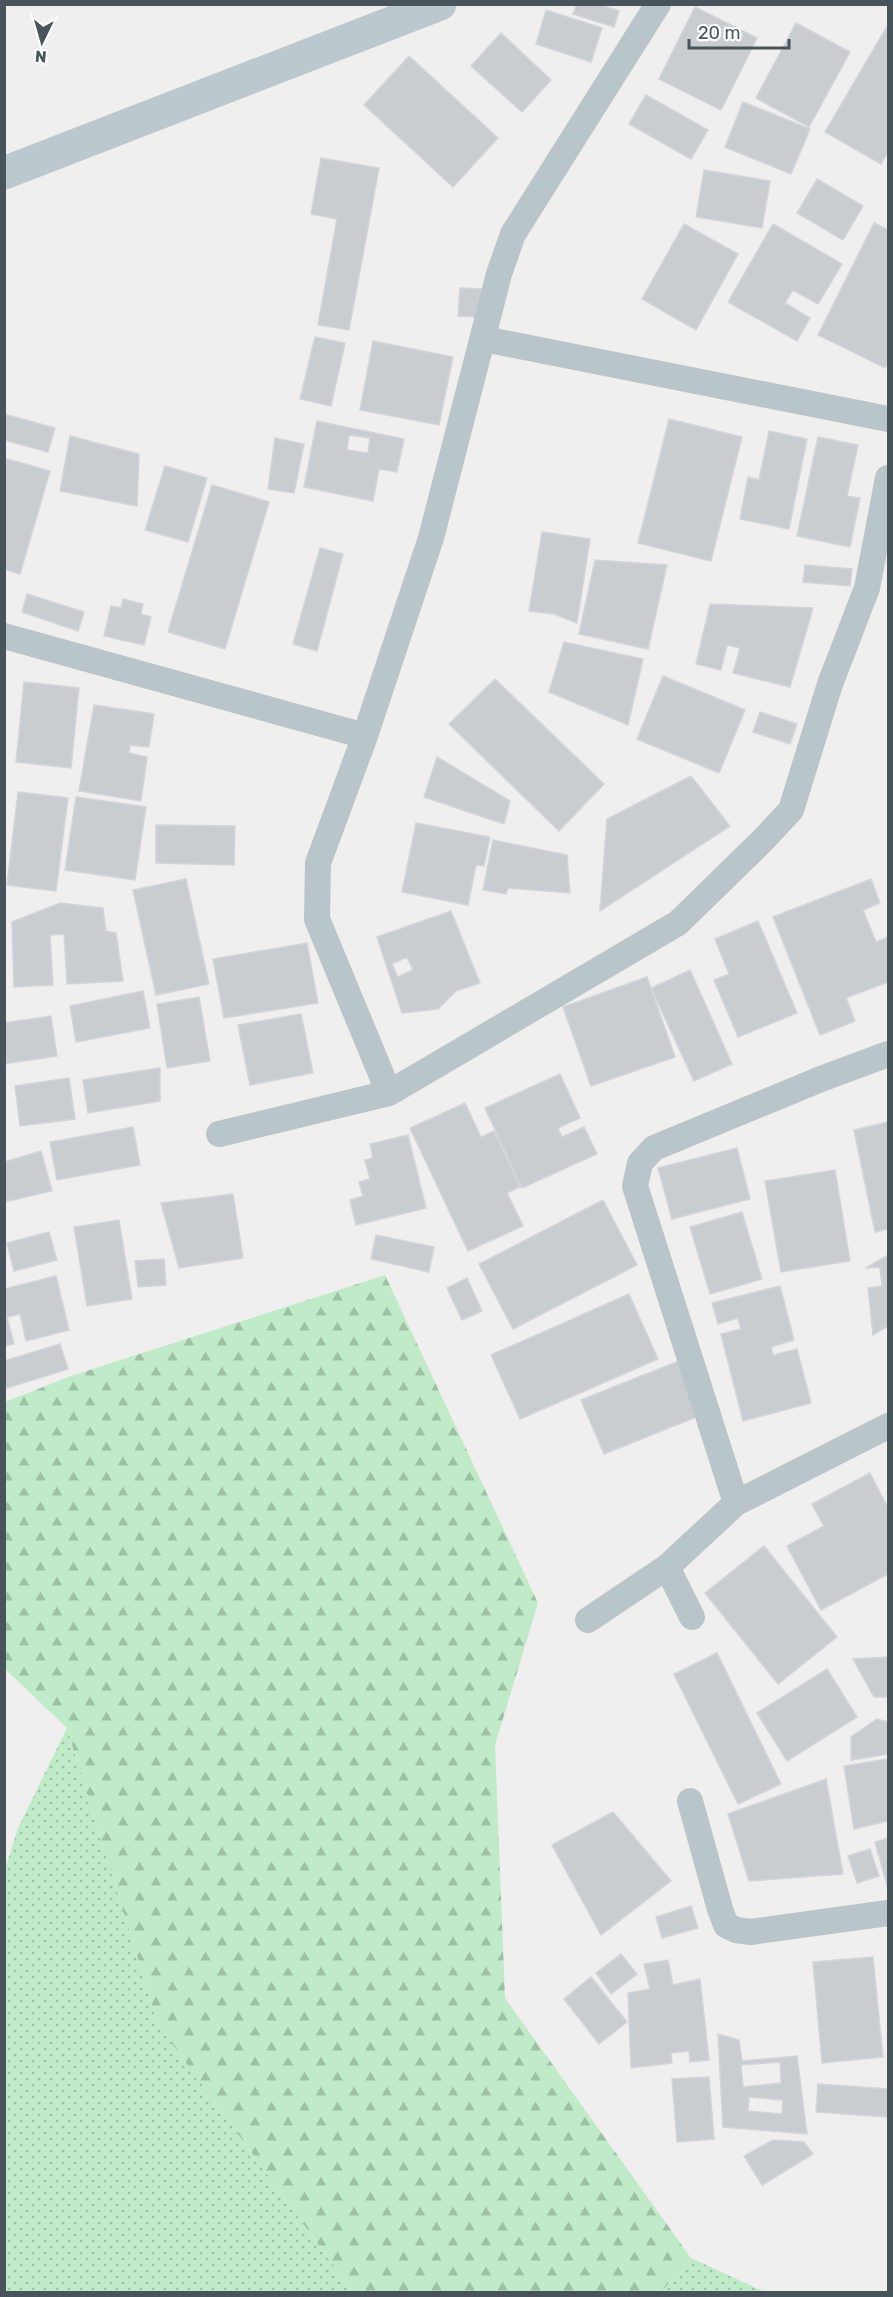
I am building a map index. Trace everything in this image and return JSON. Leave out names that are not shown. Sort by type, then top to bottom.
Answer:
[{"type":"main road","points":[[4,173],[440,4]]},
{"type":"street","points":[[389,1093],[317,919],[318,863],[365,736],[431,538],[499,274],[513,234],[658,4]]},
{"type":"street","points":[[484,339],[888,419]]},
{"type":"street","points":[[219,1134],[389,1093],[678,922],[764,839],[791,810],[830,684],[867,588],[888,478]]},
{"type":"street","points":[[4,636],[365,736]]},
{"type":"street","points":[[736,1503],[635,1186],[640,1163],[654,1148],[888,1054]]},
{"type":"street","points":[[588,1620],[667,1567],[736,1503],[888,1426]]},
{"type":"street","points":[[667,1567],[692,1617]]},
{"type":"street","points":[[690,1801],[726,1925],[736,1930],[751,1932],[888,1913]]},
{"type":"green space","points":[[385,1275],[538,1603],[495,1745],[505,1998],[691,2258],[661,2292],[353,2292],[158,2024],[67,1728],[5,1669],[5,1402],[71,1376]]},
{"type":"green space","points":[[67,1728],[158,2024],[353,2292],[5,2292],[4,1873],[18,1828]]},
{"type":"green space","points":[[691,2258],[765,2292],[661,2292]]},
{"type":"building","points":[[577,4],[599,4],[619,11],[614,27],[573,14]]},
{"type":"building","points":[[695,7],[757,38],[721,110],[659,79]]},
{"type":"building","points":[[546,10],[602,28],[591,62],[536,44]]},
{"type":"building","points":[[796,23],[850,52],[809,127],[756,98]]},
{"type":"building","points":[[886,28],[888,29],[888,152],[881,164],[825,132]]},
{"type":"building","points":[[501,33],[551,80],[522,112],[471,66]]},
{"type":"building","points":[[409,56],[498,138],[453,187],[364,105]]},
{"type":"building","points":[[646,95],[708,130],[691,159],[629,124]]},
{"type":"building","points":[[743,102],[810,129],[791,174],[725,147]]},
{"type":"building","points":[[321,158],[379,168],[349,330],[318,325],[337,219],[311,214]]},
{"type":"building","points":[[704,170],[770,181],[762,228],[696,217]]},
{"type":"building","points":[[817,179],[863,206],[843,240],[797,213]]},
{"type":"building","points":[[874,223],[888,230],[888,361],[885,368],[818,335]]},
{"type":"building","points":[[684,224],[738,254],[696,330],[642,299]]},
{"type":"building","points":[[773,224],[842,264],[818,304],[793,290],[785,303],[810,318],[797,341],[728,302]]},
{"type":"building","points":[[460,288],[482,289],[480,317],[458,316]]},
{"type":"building","points":[[315,337],[345,343],[331,406],[300,399]]},
{"type":"building","points":[[373,341],[453,357],[439,425],[360,410]]},
{"type":"building","points":[[4,414],[55,428],[48,452],[4,440]]},
{"type":"building","points":[[669,419],[742,437],[711,561],[638,543]]},
{"type":"building","points":[[317,421],[404,439],[397,472],[379,469],[373,501],[304,487]],"holes":[[[349,435],[370,438],[368,453],[347,450]]]},
{"type":"building","points":[[769,431],[807,439],[789,529],[740,519],[748,477],[759,480]]},
{"type":"building","points":[[70,436],[139,454],[137,506],[60,491]]},
{"type":"building","points":[[818,437],[858,445],[847,496],[860,498],[850,547],[797,536]]},
{"type":"building","points":[[275,438],[304,444],[294,493],[268,489]]},
{"type":"building","points":[[4,458],[50,471],[20,574],[4,569]]},
{"type":"building","points":[[165,466],[207,478],[188,542],[145,530]]},
{"type":"building","points":[[212,485],[269,502],[225,649],[168,632]]},
{"type":"building","points":[[542,532],[590,539],[577,623],[554,614],[529,611]]},
{"type":"building","points":[[320,548],[343,554],[317,651],[293,644]]},
{"type":"building","points":[[595,560],[667,565],[648,649],[579,634]]},
{"type":"building","points":[[805,565],[852,569],[850,586],[803,582]]},
{"type":"building","points":[[27,594],[84,612],[78,631],[22,612]]},
{"type":"building","points":[[123,599],[143,604],[141,614],[151,617],[144,645],[104,636],[111,606],[121,608]]},
{"type":"building","points":[[710,604],[813,608],[790,687],[733,673],[740,648],[727,645],[721,670],[696,664]]},
{"type":"building","points":[[564,642],[643,659],[628,725],[549,692]]},
{"type":"building","points":[[663,676],[745,710],[719,773],[637,739]]},
{"type":"building","points":[[495,679],[604,784],[559,831],[449,724]]},
{"type":"building","points":[[24,682],[79,688],[71,768],[16,762]]},
{"type":"building","points":[[94,705],[154,714],[149,747],[130,745],[129,753],[147,757],[141,801],[79,791]]},
{"type":"building","points":[[760,712],[797,724],[790,744],[753,732]]},
{"type":"building","points":[[437,757],[510,801],[504,824],[424,797]]},
{"type":"building","points":[[691,776],[730,826],[600,911],[607,819]]},
{"type":"building","points":[[18,792],[68,798],[56,891],[7,885]]},
{"type":"building","points":[[76,797],[146,807],[135,880],[65,870]]},
{"type":"building","points":[[416,823],[490,837],[484,866],[476,865],[468,905],[402,892]]},
{"type":"building","points":[[156,825],[235,826],[234,865],[156,863]]},
{"type":"building","points":[[493,840],[567,855],[570,893],[508,888],[506,894],[483,890]]},
{"type":"building","points":[[186,879],[209,984],[156,995],[133,890]]},
{"type":"building","points":[[871,879],[880,903],[863,910],[876,942],[888,937],[888,982],[846,998],[855,1021],[820,1035],[773,917]]},
{"type":"building","points":[[60,903],[103,908],[106,931],[116,933],[123,981],[67,984],[64,934],[50,935],[53,985],[14,987],[12,922]]},
{"type":"building","points":[[451,911],[480,983],[456,991],[438,1009],[402,1013],[377,937]],"holes":[[[407,957],[413,970],[398,977],[392,964]]]},
{"type":"building","points":[[758,921],[797,1013],[738,1037],[714,980],[729,974],[715,939]]},
{"type":"building","points":[[307,943],[318,1003],[224,1018],[213,959]]},
{"type":"building","points":[[690,970],[732,1064],[694,1081],[651,988]]},
{"type":"building","points":[[647,977],[675,1057],[591,1086],[563,1007]]},
{"type":"building","points":[[143,991],[150,1028],[76,1042],[70,1006]]},
{"type":"building","points":[[199,997],[210,1061],[167,1068],[157,1004]]},
{"type":"building","points":[[301,1014],[313,1073],[250,1085],[238,1025]]},
{"type":"building","points":[[51,1016],[57,1056],[4,1064],[4,1023]]},
{"type":"building","points":[[160,1068],[160,1101],[88,1113],[83,1080]]},
{"type":"building","points":[[560,1074],[580,1118],[558,1128],[562,1137],[584,1127],[597,1154],[522,1188],[485,1108]]},
{"type":"building","points":[[69,1078],[75,1119],[20,1126],[15,1086]]},
{"type":"building","points":[[465,1103],[481,1137],[494,1131],[520,1187],[507,1193],[523,1226],[468,1251],[410,1128]]},
{"type":"building","points":[[888,1122],[888,1229],[875,1232],[854,1130]]},
{"type":"building","points":[[133,1127],[140,1165],[57,1180],[50,1142]]},
{"type":"building","points":[[408,1135],[426,1208],[356,1225],[350,1200],[363,1196],[359,1182],[370,1179],[365,1160],[373,1158],[370,1144]]},
{"type":"building","points":[[737,1148],[750,1199],[672,1219],[658,1168]]},
{"type":"building","points":[[41,1151],[52,1191],[4,1202],[4,1162]]},
{"type":"building","points":[[835,1170],[850,1261],[781,1272],[765,1181]]},
{"type":"building","points":[[233,1194],[243,1258],[179,1268],[161,1203]]},
{"type":"building","points":[[603,1200],[637,1265],[513,1329],[479,1264]]},
{"type":"building","points":[[742,1212],[762,1279],[710,1294],[690,1227]]},
{"type":"building","points":[[119,1220],[132,1299],[87,1306],[74,1227]]},
{"type":"building","points":[[49,1232],[57,1260],[14,1271],[7,1243]]},
{"type":"building","points":[[376,1235],[434,1247],[429,1272],[371,1259]]},
{"type":"building","points":[[888,1255],[888,1326],[873,1335],[868,1288],[882,1286],[880,1267],[866,1268]]},
{"type":"building","points":[[164,1259],[166,1285],[138,1287],[135,1261]]},
{"type":"building","points":[[56,1276],[69,1330],[26,1341],[20,1314],[7,1317],[14,1344],[4,1346],[4,1289]]},
{"type":"building","points":[[467,1278],[482,1311],[462,1320],[447,1288]]},
{"type":"building","points":[[780,1286],[794,1340],[771,1347],[773,1355],[797,1349],[811,1403],[743,1421],[721,1334],[741,1329],[738,1318],[718,1324],[712,1303]]},
{"type":"building","points":[[629,1294],[658,1359],[520,1419],[491,1355]]},
{"type":"building","points":[[60,1344],[68,1369],[4,1389],[4,1361]]},
{"type":"building","points":[[684,1359],[706,1413],[604,1454],[581,1400]]},
{"type":"building","points":[[870,1473],[888,1508],[888,1574],[821,1610],[787,1546],[824,1526],[812,1504]]},
{"type":"building","points":[[764,1546],[837,1637],[778,1684],[705,1593]]},
{"type":"building","points":[[717,1653],[781,1784],[738,1804],[674,1674]]},
{"type":"building","points":[[888,1657],[888,1697],[874,1697],[853,1659]]},
{"type":"building","points":[[827,1669],[857,1717],[787,1761],[757,1713]]},
{"type":"building","points":[[877,1719],[888,1722],[888,1754],[851,1760],[851,1737]]},
{"type":"building","points":[[888,1759],[888,1821],[854,1829],[844,1766]]},
{"type":"building","points":[[826,1779],[843,1874],[749,1881],[728,1814]]},
{"type":"building","points":[[613,1812],[671,1881],[601,1935],[552,1845]]},
{"type":"building","points":[[888,1838],[888,1889],[875,1842]]},
{"type":"building","points":[[870,1849],[879,1876],[857,1883],[848,1856]]},
{"type":"building","points":[[691,1906],[698,1928],[662,1938],[656,1917]]},
{"type":"building","points":[[621,1954],[637,1974],[611,1994],[596,1973]]},
{"type":"building","points":[[873,1957],[883,2057],[822,2063],[813,1962]]},
{"type":"building","points":[[668,1960],[673,1985],[700,1979],[709,2060],[690,2062],[689,2051],[671,2053],[672,2063],[631,2068],[628,1993],[650,1989],[644,1964]]},
{"type":"building","points":[[591,1977],[627,2022],[599,2044],[564,1999]]},
{"type":"building","points":[[718,2034],[739,2040],[742,2061],[797,2056],[807,2134],[723,2127]],"holes":[[[780,2062],[781,2083],[743,2087],[741,2065]],[[749,2097],[783,2100],[782,2114],[748,2111]]]},
{"type":"building","points":[[709,2077],[714,2139],[677,2142],[672,2079]]},
{"type":"building","points":[[818,2084],[888,2089],[888,2117],[816,2112]]},
{"type":"building","points":[[773,2140],[804,2142],[813,2154],[762,2185],[744,2156]]}]
